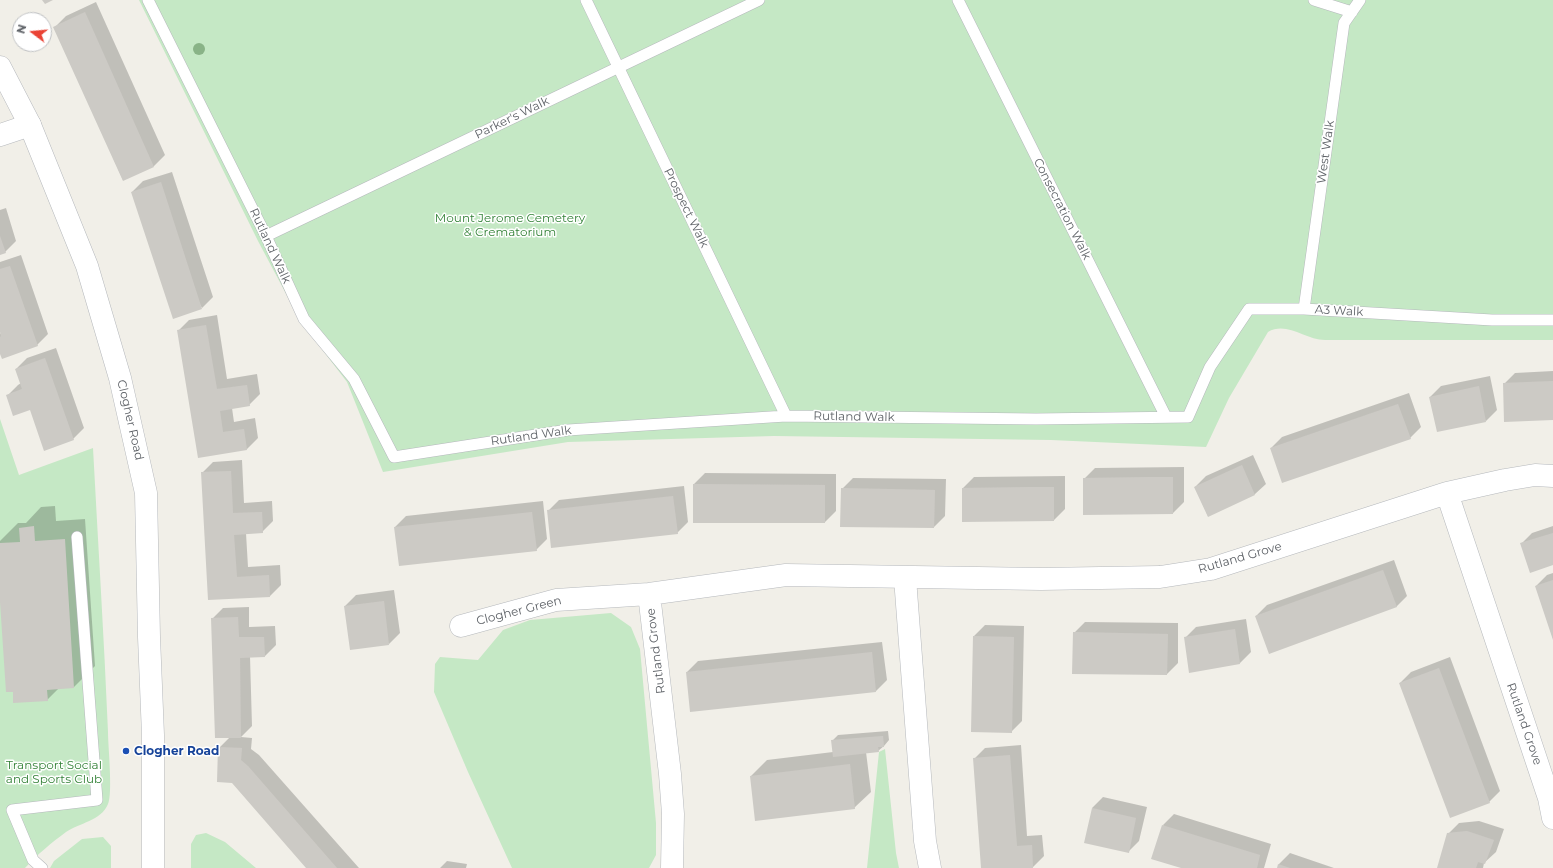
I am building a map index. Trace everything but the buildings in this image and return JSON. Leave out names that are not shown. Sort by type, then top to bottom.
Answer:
[{"type":"street","name":"Clogher Road","points":[[0,67],[30,126],[87,266],[120,378],[146,493],[153,735],[153,868]]},
{"type":"street","points":[[0,135],[30,126]]},
{"type":"street","name":"Rutland Grove","points":[[672,868],[673,814],[671,781],[650,594],[786,575],[1041,580],[1160,577],[1211,569],[1447,493],[1535,475],[1553,476]]},
{"type":"street","name":"Rutland Grove","points":[[1447,493],[1549,798],[1553,818]]},
{"type":"street","points":[[905,578],[925,841],[930,868]]},
{"type":"street","name":"Clogher Green","points":[[461,626],[556,600],[650,594]]},
{"type":"lane","name":"Rutland Walk","points":[[148,0],[266,236],[304,319],[354,379],[394,457],[568,430],[786,416],[1020,419],[1188,417]]},
{"type":"lane","name":"Prospect Walk","points":[[586,0],[786,416]]},
{"type":"lane","name":"Parker's Walk","points":[[266,236],[759,0]]},
{"type":"lane","name":"Consecration Walk","points":[[958,0],[1166,417]]},
{"type":"lane","points":[[1314,0],[1352,12]]},
{"type":"lane","name":"West Walk","points":[[1304,309],[1344,23],[1360,0]]},
{"type":"lane","name":"A3 Walk","points":[[1188,417],[1210,367],[1249,309],[1304,309],[1492,320],[1553,320]]},
{"type":"lane","points":[[42,868],[33,860],[12,810],[98,800],[76,537]]},
{"type":"green space","name":"Mount Jerome Cemetery & Crematorium","points":[[139,0],[1553,0],[1553,340],[1325,340],[1289,330],[1275,329],[1268,332],[1229,398],[1206,447],[1051,440],[774,436],[568,442],[383,472],[347,382],[301,322],[258,241]]},
{"type":"green space","name":"Transport Social and Sports Club","points":[[0,419],[19,475],[93,448],[103,625],[110,770],[108,804],[105,810],[95,818],[66,832],[25,868],[0,868]]},
{"type":"green space","points":[[611,613],[631,627],[640,649],[656,823],[656,855],[649,868],[512,868],[468,772],[434,692],[435,664],[440,657],[478,660],[503,630],[530,620]]},
{"type":"green space","points":[[885,749],[896,853],[899,868],[867,868],[879,752]]},
{"type":"green space","points":[[206,833],[225,842],[256,868],[191,868],[191,844],[196,835]]},
{"type":"green space","points":[[103,837],[111,846],[111,868],[50,868],[54,861],[82,839]]},
{"type":"place","name":"Clogher Road","points":[[126,751]]}]
